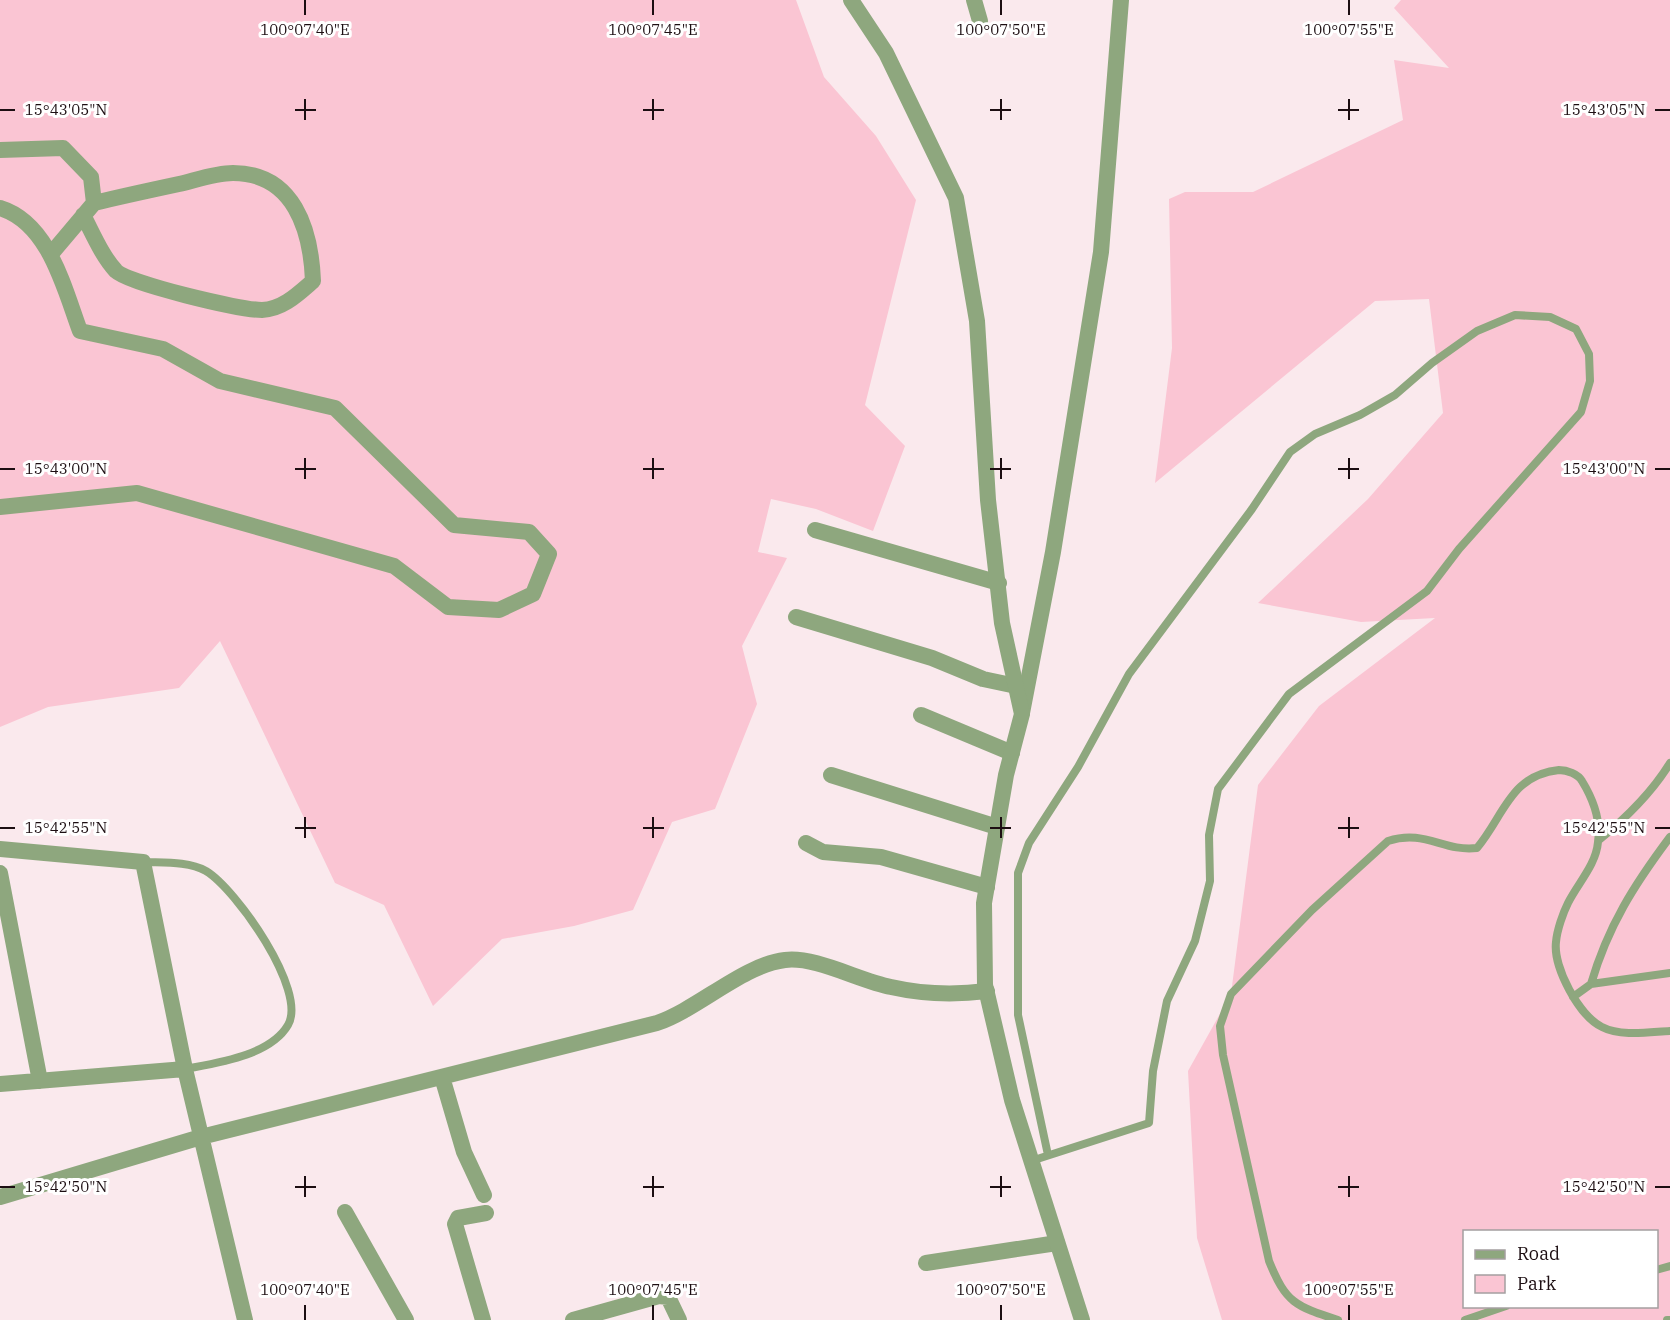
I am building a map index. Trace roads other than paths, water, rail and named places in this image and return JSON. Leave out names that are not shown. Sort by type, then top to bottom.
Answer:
[{"type":"street","points":[[850,0],[886,53],[956,198],[977,321],[988,500],[1002,623],[1022,714]]},
{"type":"street","points":[[974,0],[980,21]]},
{"type":"street","points":[[1082,1320],[1012,1100],[987,991],[984,903],[997,827],[1022,714],[1053,552],[1101,252],[1121,0]]},
{"type":"street","points":[[0,150],[63,148],[91,177],[89,209],[104,255],[116,271],[137,282],[233,306],[262,310],[282,306],[313,281],[312,261],[295,205],[279,186],[256,177],[233,173],[89,209],[51,254]]},
{"type":"street","points":[[0,208],[17,213],[51,254],[80,330],[163,349],[220,381],[335,408],[454,525],[529,532],[549,554],[533,594],[499,610],[448,607],[394,566],[136,493],[0,507]]},
{"type":"street","points":[[815,530],[999,583]]},
{"type":"street","points":[[796,617],[932,658],[984,678],[1016,686]]},
{"type":"street","points":[[921,716],[1012,753]]},
{"type":"street","points":[[831,776],[997,827]]},
{"type":"street","points":[[806,843],[823,852],[881,857],[987,887]]},
{"type":"street","points":[[0,849],[143,862],[185,1069],[245,1320]]},
{"type":"street","points":[[0,873],[40,1081]]},
{"type":"street","points":[[0,1197],[201,1137],[657,1023],[677,1016],[763,967],[784,960],[802,960],[891,987],[940,993],[987,991]]},
{"type":"street","points":[[0,1084],[185,1069]]},
{"type":"street","points":[[442,1077],[464,1152],[484,1195]]},
{"type":"street","points":[[345,1212],[406,1320]]},
{"type":"street","points":[[483,1320],[454,1224],[458,1218],[486,1213]]},
{"type":"street","points":[[926,1263],[1057,1243]]},
{"type":"street","points":[[573,1320],[659,1296],[668,1297],[679,1320]]},
{"type":"lane","points":[[1030,1161],[1149,1124],[1153,1071],[1167,1001],[1195,941],[1210,881],[1209,835],[1218,789],[1288,694],[1427,591],[1459,549],[1581,412],[1590,381],[1589,354],[1576,329],[1550,316],[1515,315],[1477,331],[1432,363],[1395,395],[1360,415],[1315,434],[1290,452],[1252,509],[1129,674],[1078,767],[1029,843],[1018,873],[1018,1015],[1048,1155]]},
{"type":"lane","points":[[1599,840],[1626,818],[1658,783],[1670,763]]},
{"type":"lane","points":[[1338,1320],[1302,1309],[1281,1290],[1269,1260],[1223,1055],[1220,1026],[1231,994],[1312,910],[1388,841],[1403,836],[1424,837],[1464,850],[1477,848],[1524,783],[1541,772],[1564,770],[1580,778],[1592,797],[1599,840],[1596,856],[1567,904],[1556,942],[1557,960],[1573,997],[1602,1027],[1628,1032],[1670,1031]]},
{"type":"lane","points":[[1591,984],[1602,946],[1626,898],[1670,837]]},
{"type":"lane","points":[[143,862],[195,867],[204,870],[225,885],[258,927],[288,992],[292,1012],[287,1026],[260,1049],[236,1059],[185,1069]]},
{"type":"lane","points":[[1573,997],[1591,984],[1670,973]]},
{"type":"lane","points":[[1465,1320],[1500,1308]]}]
